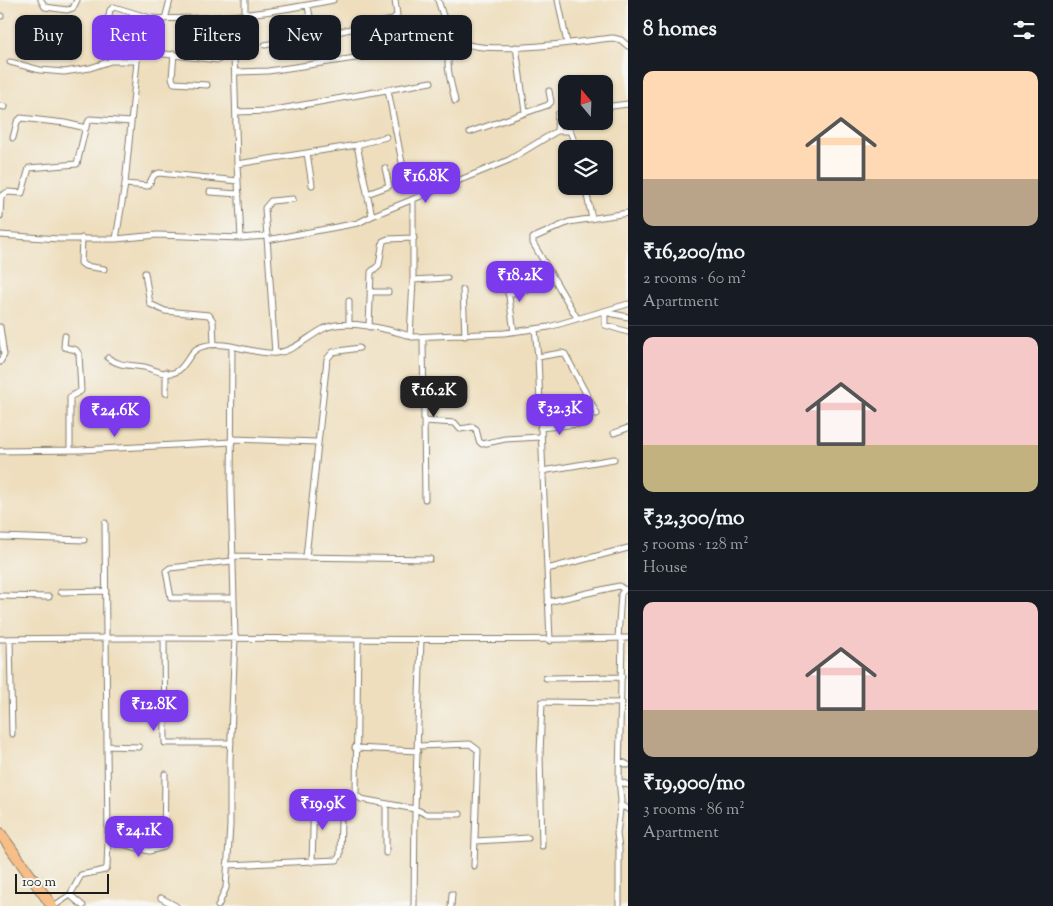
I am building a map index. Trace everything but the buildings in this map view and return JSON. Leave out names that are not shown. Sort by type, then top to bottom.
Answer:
[{"type":"highway","points":[[0,832],[53,906]]},
{"type":"street","points":[[41,0],[45,7],[67,10],[73,8],[77,0]]},
{"type":"street","points":[[170,0],[166,19],[175,19]]},
{"type":"street","points":[[245,0],[245,15]]},
{"type":"street","points":[[251,15],[333,0]]},
{"type":"street","points":[[341,31],[392,20],[396,15],[395,0]]},
{"type":"street","points":[[438,0],[443,15]]},
{"type":"street","points":[[558,0],[567,43]]},
{"type":"street","points":[[308,6],[310,15]]},
{"type":"street","points":[[109,15],[110,10],[114,7],[138,15]]},
{"type":"street","points":[[472,46],[482,48],[516,47],[613,38],[626,40],[628,46]]},
{"type":"street","points":[[265,45],[269,44]]},
{"type":"street","points":[[516,47],[525,112]]},
{"type":"street","points":[[165,53],[174,54],[172,78],[174,83],[207,85]]},
{"type":"street","points":[[236,72],[268,71],[351,59]]},
{"type":"street","points":[[235,60],[237,164],[241,238]]},
{"type":"street","points":[[448,60],[455,101]]},
{"type":"street","points":[[10,62],[40,70],[64,72],[90,68],[110,61],[136,61],[125,184],[116,239]]},
{"type":"street","points":[[236,112],[269,112],[431,82]]},
{"type":"street","points":[[388,90],[404,173]]},
{"type":"street","points":[[470,132],[550,104],[549,91]]},
{"type":"street","points":[[613,106],[628,104]]},
{"type":"street","points":[[557,130],[558,114]]},
{"type":"street","points":[[13,138],[17,122],[21,118],[65,123],[86,128]]},
{"type":"street","points":[[0,216],[1,196],[8,192],[22,193],[28,169],[78,164],[88,120],[93,118],[131,122]]},
{"type":"street","points":[[0,235],[116,239],[157,235],[267,238],[358,223],[509,160],[557,130],[570,131],[574,140]]},
{"type":"street","points":[[237,164],[357,145],[386,137]]},
{"type":"street","points":[[357,145],[372,216]]},
{"type":"street","points":[[307,153],[312,185]]},
{"type":"street","points":[[367,194],[389,186],[385,168]]},
{"type":"street","points":[[125,184],[148,186],[157,173],[238,181]]},
{"type":"street","points":[[210,192],[239,194]]},
{"type":"street","points":[[587,195],[592,219]]},
{"type":"street","points":[[275,353],[266,205],[270,201],[293,198]]},
{"type":"street","points":[[410,336],[414,238],[413,199]]},
{"type":"street","points":[[577,318],[532,240],[535,236],[562,224],[628,214]]},
{"type":"street","points":[[82,238],[81,263],[85,266],[104,269]]},
{"type":"street","points":[[369,327],[372,272],[379,265],[384,241],[388,239],[414,238]]},
{"type":"street","points":[[145,273],[150,304],[165,311],[210,315],[213,321],[214,345]]},
{"type":"street","points":[[506,276],[514,332]]},
{"type":"street","points":[[413,280],[447,278]]},
{"type":"street","points":[[463,290],[466,336]]},
{"type":"street","points":[[508,294],[528,290]]},
{"type":"street","points":[[370,292],[388,292]]},
{"type":"street","points":[[349,301],[349,324]]},
{"type":"street","points":[[108,358],[122,365],[166,372],[180,370],[189,355],[198,348],[214,345],[275,353],[295,346],[324,328],[349,324],[423,338],[466,336],[514,332],[552,326],[628,304]]},
{"type":"street","points":[[603,312],[628,317]]},
{"type":"street","points":[[603,312],[605,325],[628,332]]},
{"type":"street","points":[[0,327],[4,355],[0,362]]},
{"type":"street","points":[[536,329],[550,641]]},
{"type":"street","points":[[65,336],[64,347],[76,350],[79,354],[81,391],[70,397],[70,450]]},
{"type":"street","points":[[423,338],[426,499]]},
{"type":"street","points":[[218,906],[226,888],[230,825],[235,638],[232,559],[232,347]]},
{"type":"street","points":[[306,557],[317,442],[328,356],[337,351],[359,348]]},
{"type":"street","points":[[538,357],[565,354],[597,414]]},
{"type":"street","points":[[166,372],[166,393]]},
{"type":"street","points":[[424,421],[455,423],[460,429],[475,428],[479,441],[482,444],[505,439],[540,437]]},
{"type":"street","points":[[540,428],[578,424]]},
{"type":"street","points":[[614,433],[628,428]]},
{"type":"street","points":[[0,451],[70,450],[232,441],[317,442]]},
{"type":"street","points":[[542,470],[614,459]]},
{"type":"street","points":[[53,906],[70,895],[81,876],[103,871],[107,867],[107,746],[104,638],[106,592],[105,523]]},
{"type":"street","points":[[0,537],[84,540]]},
{"type":"street","points":[[547,569],[628,548]]},
{"type":"street","points":[[234,598],[171,598],[166,571],[170,568],[232,559],[306,557],[430,559]]},
{"type":"street","points":[[548,602],[619,586],[626,590],[622,594],[622,677],[625,689],[622,703],[620,804],[617,834],[619,848],[619,906]]},
{"type":"street","points":[[61,592],[106,592]]},
{"type":"street","points":[[0,596],[49,597]]},
{"type":"street","points":[[10,638],[12,734]]},
{"type":"street","points":[[164,638],[165,743],[231,743]]},
{"type":"street","points":[[0,639],[235,638],[550,641],[623,638]]},
{"type":"street","points":[[358,639],[356,795],[386,805],[415,809],[428,814],[460,814]]},
{"type":"street","points":[[414,906],[415,809],[421,639]]},
{"type":"street","points":[[546,678],[622,677]]},
{"type":"street","points":[[542,846],[540,754],[542,702],[622,703]]},
{"type":"street","points":[[622,714],[628,714]]},
{"type":"street","points":[[621,732],[628,733]]},
{"type":"street","points":[[356,748],[418,748],[470,744],[476,747],[478,753],[474,866]]},
{"type":"street","points":[[107,746],[139,747]]},
{"type":"street","points":[[620,761],[628,765]]},
{"type":"street","points":[[108,840],[149,851],[164,847],[165,774]]},
{"type":"street","points":[[619,781],[628,785]]},
{"type":"street","points":[[312,862],[314,799]]},
{"type":"street","points":[[620,804],[628,809]]},
{"type":"street","points":[[386,805],[386,853]]},
{"type":"street","points":[[227,866],[334,861],[339,859],[341,822]]},
{"type":"street","points":[[475,841],[528,838]]},
{"type":"street","points":[[451,906],[452,894]]},
{"type":"street","points":[[70,895],[83,906]]},
{"type":"street","points":[[161,898],[176,906]]}]
